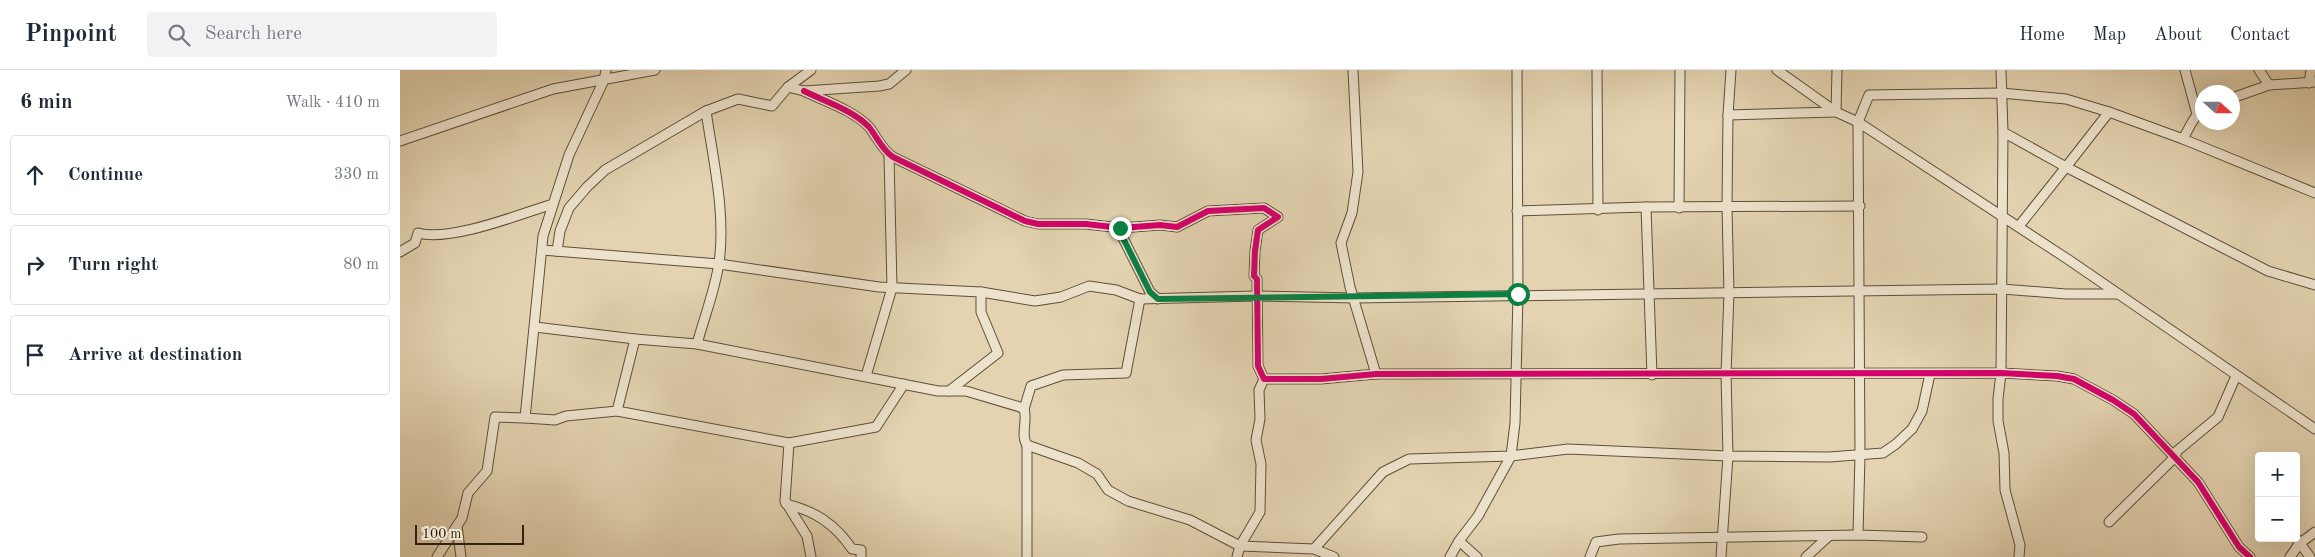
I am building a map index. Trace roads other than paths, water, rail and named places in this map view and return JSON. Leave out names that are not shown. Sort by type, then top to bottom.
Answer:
[{"type":"street","points":[[525,418],[543,236],[569,155],[604,80],[606,70]]},
{"type":"street","points":[[400,141],[553,88],[655,70]]},
{"type":"street","points":[[557,251],[564,217],[587,187],[605,170],[706,111],[738,98],[772,106],[788,88],[811,70]]},
{"type":"street","points":[[788,88],[804,91],[884,86],[906,70]]},
{"type":"street","points":[[1353,70],[1358,172],[1352,213],[1341,243],[1376,374]]},
{"type":"street","points":[[1450,557],[1459,541],[1478,516],[1511,456],[1515,423],[1518,294],[1517,70]]},
{"type":"street","points":[[1597,70],[1598,210]]},
{"type":"street","points":[[1679,208],[1680,70]]},
{"type":"street","points":[[1721,557],[1728,456],[1726,374],[1730,292],[1727,208],[1728,115],[1731,70]]},
{"type":"street","points":[[1777,70],[1836,112],[1858,122],[2019,226],[2315,429]]},
{"type":"street","points":[[1836,112],[1837,70]]},
{"type":"street","points":[[2001,70],[2003,216],[2001,373],[1998,421],[2004,453],[2005,490],[2018,537],[2019,557]]},
{"type":"street","points":[[2185,70],[2195,97]]},
{"type":"street","points":[[2259,70],[2269,86]]},
{"type":"street","points":[[2240,95],[2269,86],[2312,82],[2311,70]]},
{"type":"street","points":[[804,91],[849,113],[862,122],[889,155],[1025,221],[1038,224],[1086,224],[1118,228],[1160,225],[1177,227],[1208,211],[1264,208],[1278,217],[1258,230],[1255,251],[1258,366],[1264,379],[1259,390],[1260,419],[1256,440],[1261,464],[1260,512],[1240,546],[1237,557]]},
{"type":"street","points":[[1858,535],[1860,455],[1860,206],[1858,122],[1869,95],[2001,93],[2066,99],[2110,112],[2183,139],[2315,193]]},
{"type":"street","points":[[697,344],[719,264],[721,241],[720,208],[706,111]]},
{"type":"street","points":[[1728,115],[1836,112]]},
{"type":"street","points":[[2019,226],[2110,112]]},
{"type":"street","points":[[2183,139],[2195,119]]},
{"type":"street","points":[[2003,132],[2066,167],[2268,271],[2315,285]]},
{"type":"street","points":[[866,376],[892,288],[889,155]]},
{"type":"street","points":[[400,252],[415,243],[418,233],[429,236],[473,228],[553,204]]},
{"type":"street","points":[[1517,211],[1598,210],[1646,207],[1860,206]]},
{"type":"street","points":[[1646,207],[1652,374]]},
{"type":"street","points":[[1118,228],[1150,292],[1158,299]]},
{"type":"street","points":[[542,250],[719,264],[892,288],[981,292],[1035,301],[1061,297],[1089,286],[1116,290],[1140,299],[1255,296],[1355,298],[1518,294],[2002,289],[2066,294],[2118,294]]},
{"type":"street","points":[[949,391],[998,353],[981,312],[981,292]]},
{"type":"street","points":[[1027,557],[1027,445],[1024,440],[1026,414],[1024,410],[1031,386],[1063,375],[1126,373],[1140,299]]},
{"type":"street","points":[[535,327],[697,344],[938,391],[966,391],[1024,410]]},
{"type":"street","points":[[617,411],[635,339]]},
{"type":"street","points":[[1264,379],[1321,379],[1376,374],[1426,376],[1515,374],[2001,373],[2057,376],[2085,384],[2134,414],[2198,482],[2239,547],[2250,557]]},
{"type":"street","points":[[1314,550],[1383,472],[1399,462],[1410,459],[1511,456],[1568,449],[1829,458],[1883,452],[1896,444],[1912,429],[1922,411],[1930,374]]},
{"type":"street","points":[[2109,522],[2175,457],[2177,451],[2218,417],[2236,376]]},
{"type":"street","points":[[437,557],[462,518],[468,493],[487,471],[495,418],[555,420],[566,416],[617,411],[789,443],[876,427],[904,384]]},
{"type":"street","points":[[789,443],[786,504],[807,536],[811,557]]},
{"type":"street","points":[[1027,445],[1078,463],[1097,474],[1108,490],[1128,501],[1190,520],[1240,546],[1314,550],[1334,557]]},
{"type":"street","points":[[786,504],[815,512],[843,535],[852,549],[861,550],[861,557]]},
{"type":"street","points":[[457,526],[461,557]]},
{"type":"street","points":[[2300,540],[2315,532]]},
{"type":"street","points":[[1590,557],[1596,542],[1608,540],[1858,535],[1922,537]]},
{"type":"street","points":[[1806,557],[1829,536]]},
{"type":"street","points":[[1459,541],[1477,557]]},
{"type":"street","points":[[2290,557],[2298,542]]},
{"type":"street","points":[[2299,542],[2310,557]]}]
